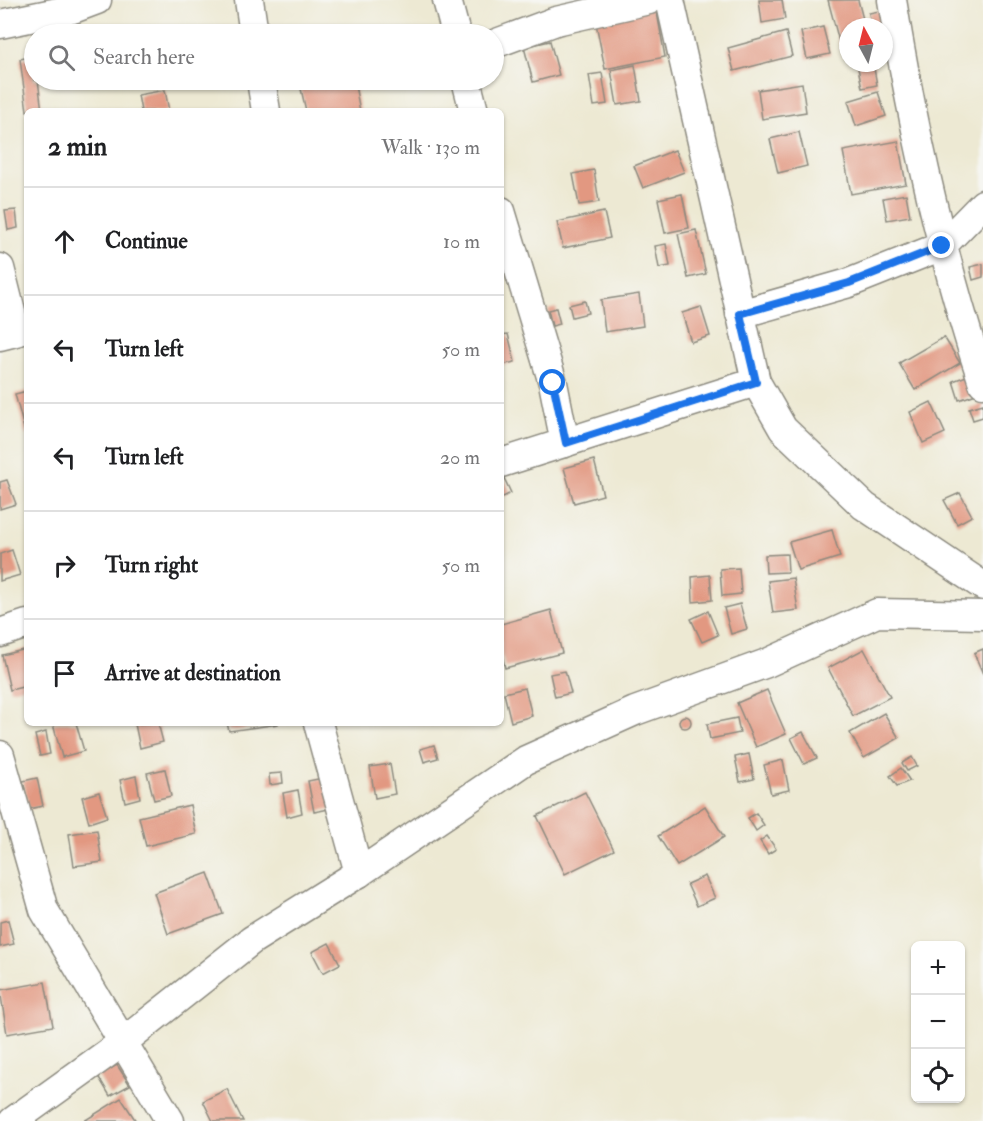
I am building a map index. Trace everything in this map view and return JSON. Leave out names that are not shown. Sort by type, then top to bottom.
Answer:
[{"type":"street","points":[[0,24],[73,9],[97,0]]},
{"type":"street","points":[[249,0],[253,24]]},
{"type":"street","points":[[447,0],[453,24]]},
{"type":"street","points":[[504,40],[556,21],[649,0]]},
{"type":"street","points":[[670,0],[756,382],[783,429],[864,506],[983,586]]},
{"type":"street","points":[[892,0],[899,44],[942,246],[962,319],[983,382]]},
{"type":"street","points":[[263,90],[266,108]]},
{"type":"street","points":[[469,90],[473,108]]},
{"type":"street","points":[[740,314],[849,283],[942,246],[983,204]]},
{"type":"street","points":[[504,222],[553,383],[566,443]]},
{"type":"street","points":[[0,268],[16,332],[0,336]]},
{"type":"street","points":[[504,462],[756,382]]},
{"type":"street","points":[[13,1121],[123,1041],[252,940],[359,873],[526,760],[635,711],[767,663],[877,613],[983,615]]},
{"type":"street","points":[[0,633],[24,625]]},
{"type":"street","points":[[319,726],[359,873]]},
{"type":"street","points":[[0,755],[44,910],[170,1121]]},
{"type":"building","points":[[759,0],[782,0],[785,19],[762,23]]},
{"type":"building","points":[[828,0],[858,0],[863,18],[839,18],[839,41]]},
{"type":"building","points":[[656,7],[665,57],[605,69],[595,18]]},
{"type":"building","points":[[889,9],[891,18],[870,18],[869,13]]},
{"type":"building","points":[[823,27],[830,54],[807,59],[801,32]]},
{"type":"building","points":[[786,32],[792,56],[734,71],[728,48]]},
{"type":"building","points":[[550,41],[559,75],[533,82],[524,47]]},
{"type":"building","points":[[24,58],[24,89],[20,59]]},
{"type":"building","points":[[635,65],[641,101],[617,105],[611,70]]},
{"type":"building","points":[[859,72],[875,72],[877,85],[862,88]]},
{"type":"building","points":[[602,73],[607,104],[594,106],[589,75]]},
{"type":"building","points":[[802,83],[806,112],[762,119],[758,90]]},
{"type":"building","points":[[24,90],[39,90],[42,108],[27,108]]},
{"type":"building","points":[[165,90],[168,108],[140,108],[138,95]]},
{"type":"building","points":[[301,90],[356,90],[359,108],[305,108]]},
{"type":"building","points":[[878,92],[886,116],[856,126],[848,101]]},
{"type":"building","points":[[799,132],[807,166],[778,173],[770,139]]},
{"type":"building","points":[[898,141],[906,184],[851,194],[843,151]]},
{"type":"building","points":[[675,150],[684,172],[643,188],[634,166]]},
{"type":"building","points":[[594,170],[599,202],[579,205],[573,174]]},
{"type":"building","points":[[682,194],[689,228],[665,233],[658,199]]},
{"type":"building","points":[[906,194],[910,216],[887,220],[883,198]]},
{"type":"building","points":[[16,210],[18,228],[8,230],[5,211]]},
{"type":"building","points":[[604,212],[610,238],[563,248],[557,222]]},
{"type":"building","points":[[696,230],[706,274],[688,278],[678,234]]},
{"type":"building","points":[[666,244],[670,266],[659,268],[655,246]]},
{"type":"building","points":[[983,264],[983,277],[973,280],[970,267]]},
{"type":"building","points":[[639,294],[643,326],[605,332],[601,300]]},
{"type":"building","points":[[585,301],[588,313],[572,317],[569,305]]},
{"type":"building","points":[[701,307],[710,336],[691,342],[682,313]]},
{"type":"building","points":[[556,308],[560,324],[552,326],[548,310]]},
{"type":"building","points":[[508,334],[515,362],[504,364],[504,335]]},
{"type":"building","points":[[944,337],[960,363],[915,390],[899,363]]},
{"type":"building","points":[[972,374],[979,393],[959,400],[953,381]]},
{"type":"building","points":[[24,392],[24,428],[15,394]]},
{"type":"building","points":[[931,402],[945,433],[923,443],[910,412]]},
{"type":"building","points":[[983,404],[983,417],[973,420],[969,408]]},
{"type":"building","points":[[594,460],[603,495],[574,503],[564,468]]},
{"type":"building","points":[[504,478],[511,493],[504,496]]},
{"type":"building","points":[[7,480],[16,504],[0,509],[0,482]]},
{"type":"building","points":[[960,493],[972,516],[957,524],[944,500]]},
{"type":"building","points":[[832,530],[840,557],[798,570],[789,542]]},
{"type":"building","points":[[12,550],[20,575],[0,581],[0,554]]},
{"type":"building","points":[[787,554],[788,572],[766,573],[765,555]]},
{"type":"building","points":[[739,568],[741,594],[722,596],[720,569]]},
{"type":"building","points":[[710,575],[712,600],[693,602],[692,577]]},
{"type":"building","points":[[793,578],[798,610],[773,613],[768,581]]},
{"type":"building","points":[[740,604],[747,629],[731,634],[724,608]]},
{"type":"building","points":[[551,610],[562,653],[505,668],[504,623]]},
{"type":"building","points":[[708,611],[718,635],[702,642],[691,619]]},
{"type":"building","points":[[864,649],[890,697],[853,716],[828,668]]},
{"type":"building","points":[[983,649],[983,674],[974,653]]},
{"type":"building","points":[[24,650],[24,687],[10,690],[2,655]]},
{"type":"building","points":[[565,671],[571,693],[555,697],[550,674]]},
{"type":"building","points":[[525,688],[532,716],[511,722],[504,693]]},
{"type":"building","points":[[767,690],[786,734],[756,747],[737,703]]},
{"type":"building","points":[[884,713],[899,738],[864,758],[850,733]]},
{"type":"building","points":[[687,716],[690,717],[690,727],[683,728],[680,727],[679,720],[680,717]]},
{"type":"building","points":[[737,718],[740,733],[710,739],[707,724]]},
{"type":"building","points":[[54,726],[77,726],[84,751],[62,757]]},
{"type":"building","points":[[135,726],[159,726],[163,742],[140,748]]},
{"type":"building","points":[[228,726],[264,726],[229,731]]},
{"type":"building","points":[[46,732],[50,754],[40,756],[35,735]]},
{"type":"building","points":[[803,732],[817,758],[804,764],[791,738]]},
{"type":"building","points":[[434,745],[438,758],[424,762],[420,749]]},
{"type":"building","points":[[749,754],[754,779],[740,782],[735,757]]},
{"type":"building","points":[[912,757],[917,766],[907,771],[902,763]]},
{"type":"building","points":[[783,760],[789,790],[771,794],[764,765]]},
{"type":"building","points":[[390,764],[395,794],[375,798],[370,767]]},
{"type":"building","points":[[901,768],[910,781],[897,786],[890,776]]},
{"type":"building","points":[[165,769],[171,796],[154,800],[147,773]]},
{"type":"building","points":[[282,773],[283,783],[270,785],[269,774]]},
{"type":"building","points":[[136,776],[140,798],[125,802],[120,780]]},
{"type":"building","points":[[328,777],[334,808],[314,812],[308,781]]},
{"type":"building","points":[[37,778],[43,806],[29,809],[23,781]]},
{"type":"building","points":[[298,790],[302,813],[287,817],[283,793]]},
{"type":"building","points":[[99,792],[107,817],[89,823],[82,797]]},
{"type":"building","points":[[585,792],[614,850],[565,874],[537,816]]},
{"type":"building","points":[[190,805],[196,834],[146,846],[139,817]]},
{"type":"building","points":[[705,806],[724,837],[677,866],[658,836]]},
{"type":"building","points":[[756,813],[764,825],[756,831],[748,818]]},
{"type":"building","points":[[97,830],[102,862],[74,866],[69,834]]},
{"type":"building","points":[[767,836],[776,849],[768,854],[760,841]]},
{"type":"building","points":[[208,873],[223,914],[168,934],[154,893]]},
{"type":"building","points":[[705,876],[715,898],[697,906],[687,884]]},
{"type":"building","points":[[8,920],[14,944],[0,947],[0,922]]},
{"type":"building","points":[[329,943],[340,964],[323,973],[312,952]]},
{"type":"building","points":[[45,982],[53,1026],[7,1034],[0,990]]},
{"type":"building","points":[[117,1065],[130,1085],[110,1096],[98,1076]]},
{"type":"building","points":[[227,1089],[243,1121],[213,1121],[203,1101]]},
{"type":"building","points":[[121,1098],[136,1121],[84,1121]]},
{"type":"route","points":[[553,383],[566,443],[756,382],[740,314],[849,283],[942,246]]}]
